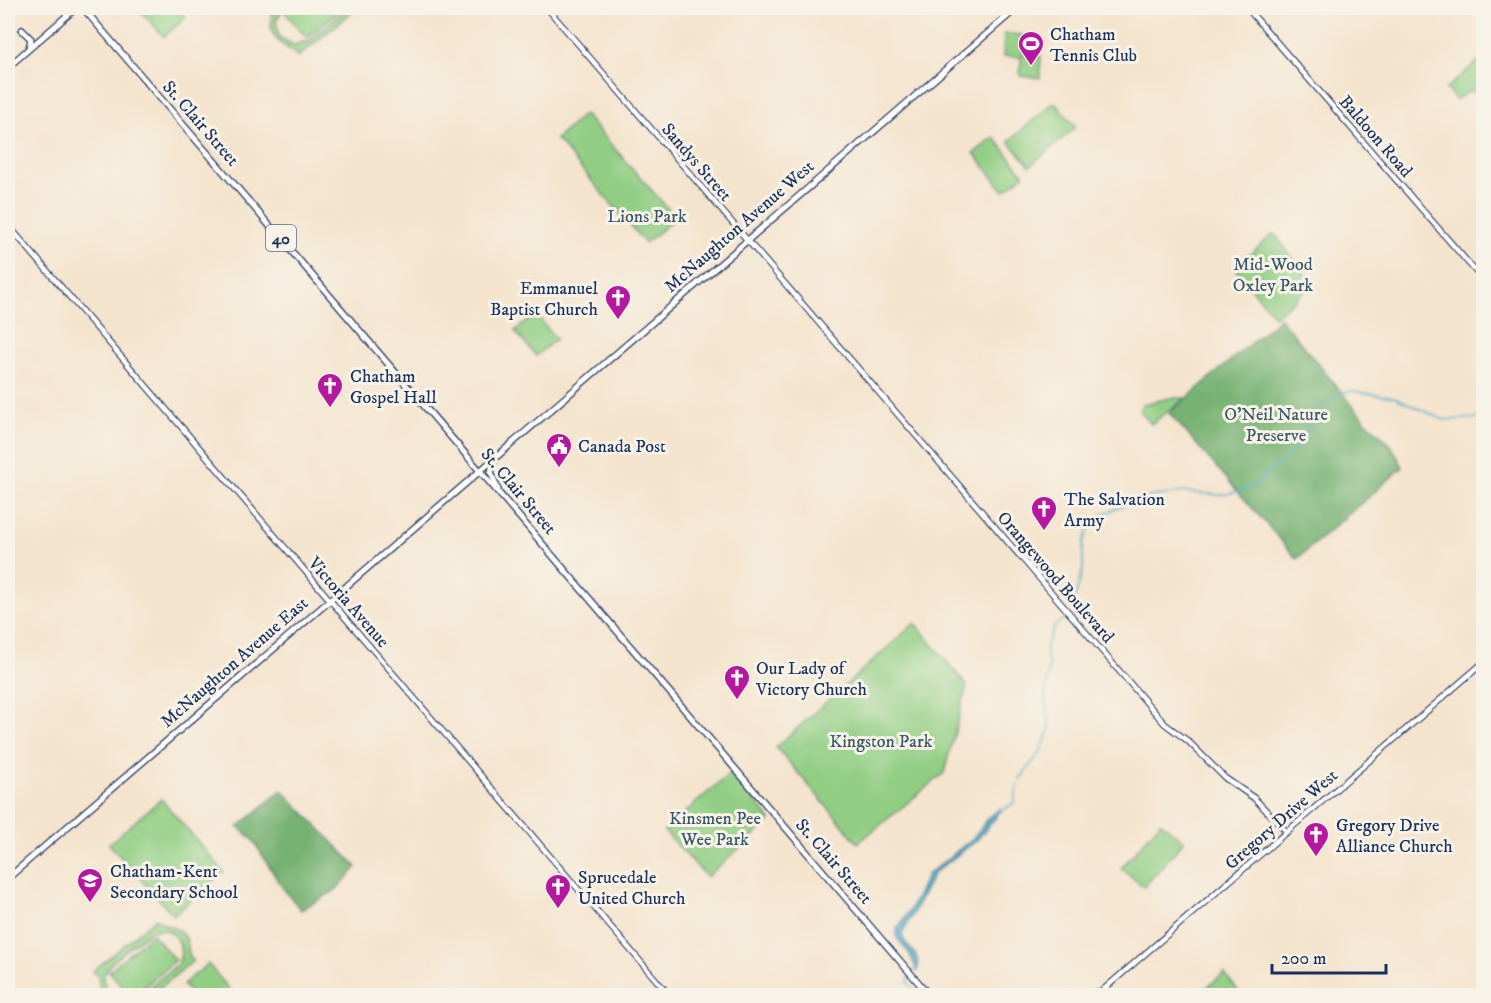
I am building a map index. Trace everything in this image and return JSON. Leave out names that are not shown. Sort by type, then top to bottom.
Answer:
[{"type":"main road","points":[[8,67],[76,8]]},
{"type":"main road","name":"St. Clair Street","points":[[83,8],[347,318],[480,468],[930,996]]},
{"type":"main road","name":"McNaughton Avenue West","points":[[480,468],[1017,8]]},
{"type":"main road","points":[[22,30],[32,39],[29,49]]},
{"type":"main road","points":[[495,455],[491,472],[498,490]]},
{"type":"main road","name":"McNaughton Avenue East","points":[[8,878],[480,468]]},
{"type":"street","name":"Sandys Street","points":[[547,8],[922,442]]},
{"type":"street","name":"Baldoon Road","points":[[1247,8],[1484,282]]},
{"type":"street","name":"Victoria Avenue","points":[[8,225],[670,996]]},
{"type":"street","name":"Orangewood Boulevard","points":[[922,442],[1170,729],[1188,741],[1224,778],[1254,798],[1287,832]]},
{"type":"street","name":"Gregory Drive West","points":[[1096,996],[1484,662]]},
{"type":"green space","points":[[138,8],[179,8],[186,17],[164,37]]},
{"type":"green space","points":[[276,8],[284,8],[276,20],[279,37],[294,45],[310,40],[347,8],[357,8],[298,57],[277,40],[272,32],[271,12]]},
{"type":"green space","points":[[288,8],[342,8],[307,38],[284,11]]},
{"type":"green space","points":[[1004,34],[1023,35],[1022,54],[1041,56],[1040,78],[1020,76],[1021,57],[1003,56]]},
{"type":"green space","points":[[1483,57],[1483,105],[1471,90],[1456,100],[1446,89]]},
{"type":"green space","points":[[1054,102],[1076,127],[1030,166],[1009,141]]},
{"type":"green space","name":"Lions Park","points":[[584,114],[676,218],[645,243],[556,139]]},
{"type":"green space","points":[[994,137],[1024,175],[1004,191],[974,153]]},
{"type":"green space","name":"Mid-Wood Oxley Park","points":[[1274,233],[1312,285],[1275,317],[1235,268]]},
{"type":"green space","points":[[535,314],[556,339],[536,356],[515,331]]},
{"type":"green space","name":"O'Neil Nature Preserve","points":[[1280,318],[1363,418],[1391,445],[1403,467],[1297,559],[1169,413]]},
{"type":"green space","points":[[1170,398],[1186,398],[1151,424],[1139,410],[1143,404]]},
{"type":"green space","name":"Kingston Park","points":[[915,623],[967,686],[944,773],[858,843],[776,747]]},
{"type":"green space","name":"Kinsmen Pee Wee Park","points":[[730,773],[771,820],[707,877],[664,831]]},
{"type":"green space","points":[[282,790],[357,867],[336,890],[301,910],[282,887],[253,840],[238,827]]},
{"type":"green space","points":[[161,799],[224,872],[173,915],[109,844]]},
{"type":"green space","points":[[1161,822],[1184,841],[1144,887],[1121,868]]},
{"type":"green space","points":[[156,918],[182,933],[193,961],[151,995],[140,995],[178,964],[180,958],[180,945],[174,935],[169,931],[155,930],[137,941],[110,965],[105,972],[104,979],[110,995],[101,995],[98,976],[92,972]]},
{"type":"green space","points":[[152,934],[175,960],[135,995],[130,995],[109,971]]},
{"type":"green space","points":[[208,964],[234,995],[192,995],[183,984]]},
{"type":"green space","points":[[1224,973],[1239,992],[1235,995],[1198,995]]},
{"type":"water","points":[[1000,809],[976,841],[934,873],[902,935],[918,960],[917,971],[909,953],[896,937],[897,929],[911,908],[927,875],[973,838],[990,816]]},
{"type":"waterway","points":[[1073,605],[1083,569],[1083,544],[1089,528],[1103,514],[1142,498],[1184,492],[1220,495],[1242,491],[1258,483],[1299,445],[1323,405],[1338,393],[1352,391],[1394,397],[1444,420],[1484,418]]},
{"type":"waterway","points":[[1020,779],[1040,752],[1049,733],[1045,694],[1049,665],[1045,649],[1054,627],[1066,617]]},
{"type":"waterway","points":[[997,814],[1014,803],[1018,784]]},
{"type":"waterway","points":[[916,968],[907,981],[918,996]]},
{"type":"place","name":"Chatham Tennis Club","points":[[1031,67]]},
{"type":"place","name":"Emmanuel Baptist Church","points":[[618,321]]},
{"type":"place","name":"Chatham Gospel Hall","points":[[330,409]]},
{"type":"place","name":"Canada Post","points":[[559,469]]},
{"type":"place","name":"The Salvation Army","points":[[1044,532]]},
{"type":"place","name":"Our Lady of Victory Church","points":[[737,701]]},
{"type":"place","name":"Gregory Drive Alliance Church","points":[[1316,858]]},
{"type":"place","name":"Chatham-Kent Secondary School","points":[[90,904]]},
{"type":"place","name":"Sprucedale United Church","points":[[558,910]]}]
